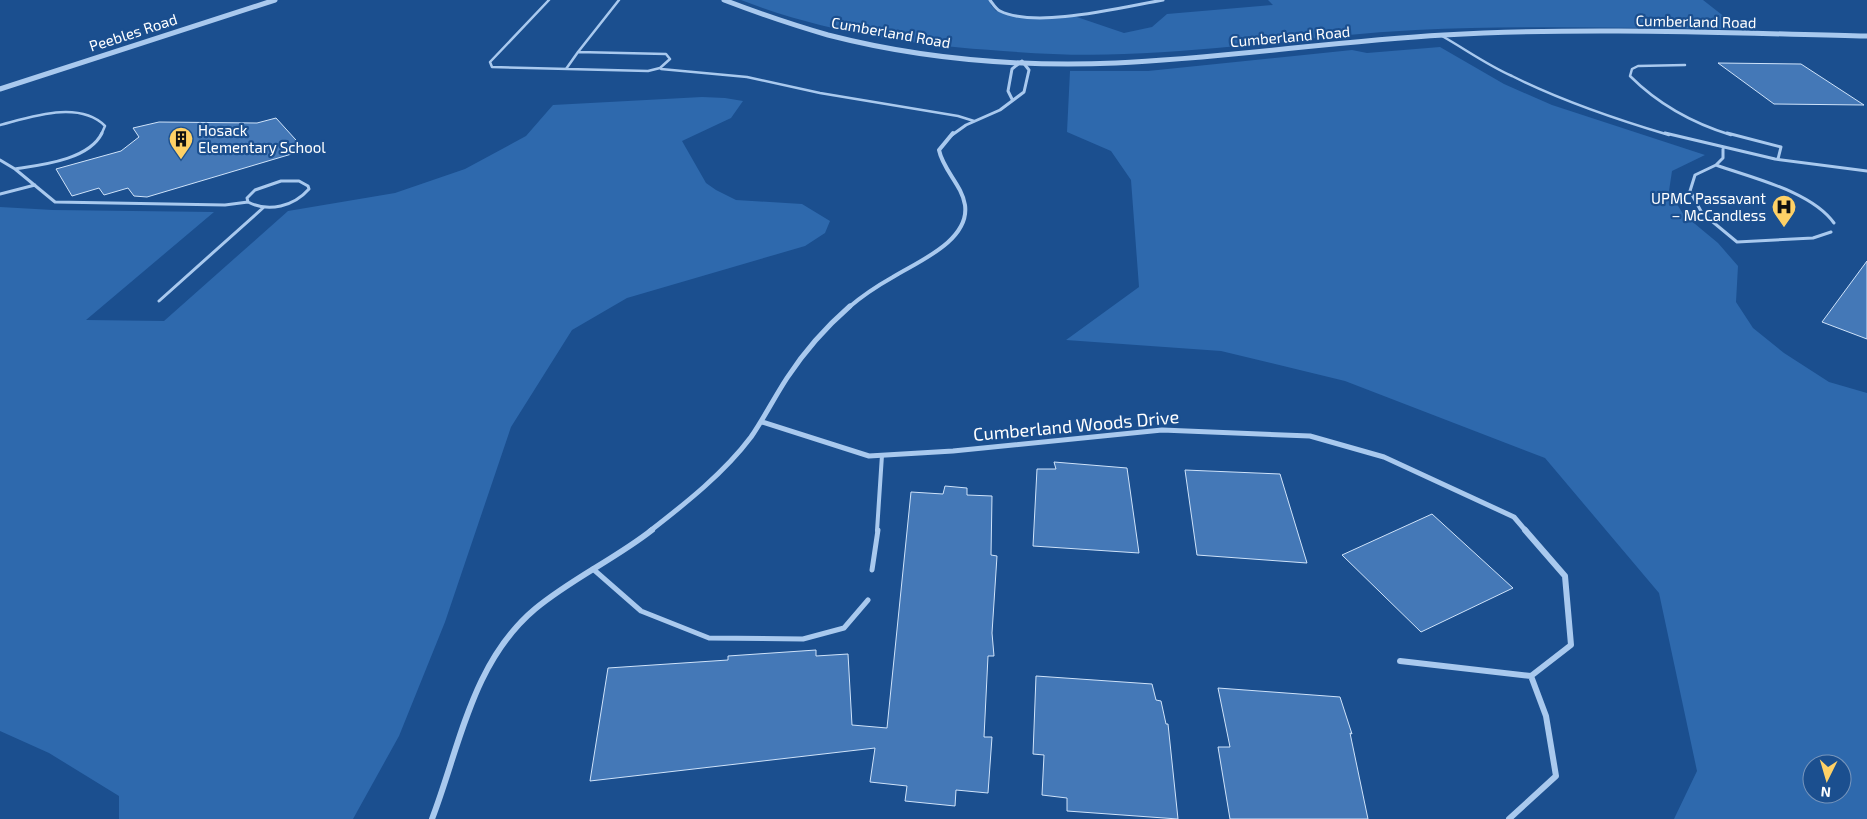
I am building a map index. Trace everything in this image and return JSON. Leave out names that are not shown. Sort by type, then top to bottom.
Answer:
[{"type":"street","name":"Peebles Road","points":[[0,89],[275,0]]},
{"type":"street","name":"Cumberland Road","points":[[724,0],[790,24],[861,42],[946,54],[1022,61],[1096,62],[1167,60],[1440,35],[1575,31],[1867,36]]},
{"type":"street","points":[[990,0],[991,5],[996,11],[1026,18],[1055,17],[1163,0]]},
{"type":"street","points":[[432,819],[476,693],[491,663],[512,633],[533,610],[634,543],[702,488],[738,451],[762,422],[796,365],[838,317],[871,290],[939,250],[954,237],[963,224],[966,204],[962,194],[943,166],[939,150],[950,134],[999,110],[1024,92],[1029,70],[1022,61],[1012,70],[1008,91],[1012,99]]},
{"type":"street","name":"Cumberland Woods Drive","points":[[762,422],[869,456],[1162,430],[1310,436],[1384,457],[1514,517],[1566,576],[1570,645],[1531,676]]},
{"type":"street","points":[[1400,661],[1531,676],[1546,716],[1556,776],[1509,819]]},
{"type":"lane","points":[[549,0],[490,62],[492,67],[648,71],[660,68],[747,77],[820,93],[958,116],[974,121]]},
{"type":"lane","points":[[566,69],[619,0]]},
{"type":"lane","points":[[1440,35],[1484,62],[1544,91],[1638,125],[1723,149],[1778,159],[1867,171]]},
{"type":"lane","points":[[578,52],[666,54],[670,58],[660,68]]},
{"type":"lane","points":[[1685,65],[1638,66],[1632,69],[1630,76],[1659,102],[1696,123],[1745,139],[1780,146],[1778,159]]},
{"type":"lane","points":[[0,125],[45,115],[76,114],[96,118],[105,126],[103,135],[77,154],[47,165],[15,169]]},
{"type":"lane","points":[[1723,149],[1723,158],[1716,165],[1695,175],[1690,190],[1702,213],[1737,242],[1813,238],[1831,232]]},
{"type":"lane","points":[[0,160],[15,169],[55,202],[225,205],[248,202],[252,205],[264,207],[280,205],[299,198],[309,190],[308,186],[299,181],[272,183],[249,194],[248,202]]},
{"type":"lane","points":[[1716,165],[1803,198],[1819,207],[1832,218],[1834,223]]},
{"type":"lane","points":[[0,194],[35,185]]},
{"type":"lane","points":[[159,301],[264,207]]},
{"type":"lane","points":[[872,570],[880,513],[882,455]]},
{"type":"lane","points":[[593,569],[641,611],[709,638],[803,639],[844,628],[868,600]]},
{"type":"shaded area","points":[[741,0],[990,0],[991,5],[996,11],[1009,15],[1026,18],[1071,15],[1124,33],[1152,27],[1167,14],[1273,5],[1268,0],[1703,0],[1740,29],[1456,28],[1343,35],[1161,52],[1109,55],[1064,54],[936,45],[870,36],[805,21]]},
{"type":"shaded area","points":[[1440,47],[1504,84],[1552,105],[1705,155],[1672,171],[1669,191],[1683,214],[1718,243],[1738,266],[1736,302],[1753,328],[1784,353],[1829,382],[1867,393],[1867,819],[1674,819],[1697,771],[1659,593],[1545,458],[1345,381],[1221,351],[1066,340],[1139,287],[1131,180],[1111,151],[1067,132],[1070,71],[1148,71],[1352,50],[1367,53]]},
{"type":"shaded area","points":[[702,97],[743,101],[731,118],[682,141],[706,183],[736,200],[802,204],[830,221],[825,233],[805,246],[627,298],[572,330],[511,427],[445,622],[399,736],[353,819],[119,819],[119,796],[49,753],[0,731],[0,207],[53,210],[214,212],[86,320],[164,321],[288,211],[395,193],[465,169],[526,136],[553,105]]},
{"type":"building","points":[[1718,63],[1801,64],[1864,105],[1774,104]]},
{"type":"building","name":"Hosack Elementary School","points":[[276,118],[305,150],[147,197],[134,196],[128,188],[104,195],[99,188],[72,196],[56,169],[121,151],[139,137],[133,128],[159,122],[257,123]]},
{"type":"building","points":[[1867,261],[1867,339],[1822,322]]},
{"type":"building","points":[[1054,462],[1127,468],[1139,553],[1033,546],[1037,469],[1056,469]]},
{"type":"building","points":[[1185,470],[1280,474],[1307,563],[1197,555]]},
{"type":"building","points":[[945,486],[967,488],[967,495],[992,496],[991,555],[997,556],[992,633],[994,656],[988,656],[984,737],[992,737],[988,793],[956,790],[955,806],[905,801],[907,786],[870,782],[875,748],[590,781],[608,668],[728,660],[728,656],[816,650],[816,656],[848,654],[852,725],[887,728],[911,492],[943,494]]},
{"type":"building","points":[[1432,514],[1513,588],[1421,632],[1342,555]]},
{"type":"building","points":[[1036,676],[1152,684],[1156,700],[1161,701],[1166,724],[1168,724],[1178,819],[1067,811],[1067,798],[1042,795],[1044,755],[1033,754]]},
{"type":"building","points":[[1218,688],[1340,697],[1352,734],[1350,733],[1368,819],[1230,819],[1218,747],[1230,747]]},
{"type":"place","name":"Hosack Elementary School","points":[[181,160]]},
{"type":"place","name":"UPMC Passavant – McCandless","points":[[1784,228]]}]
